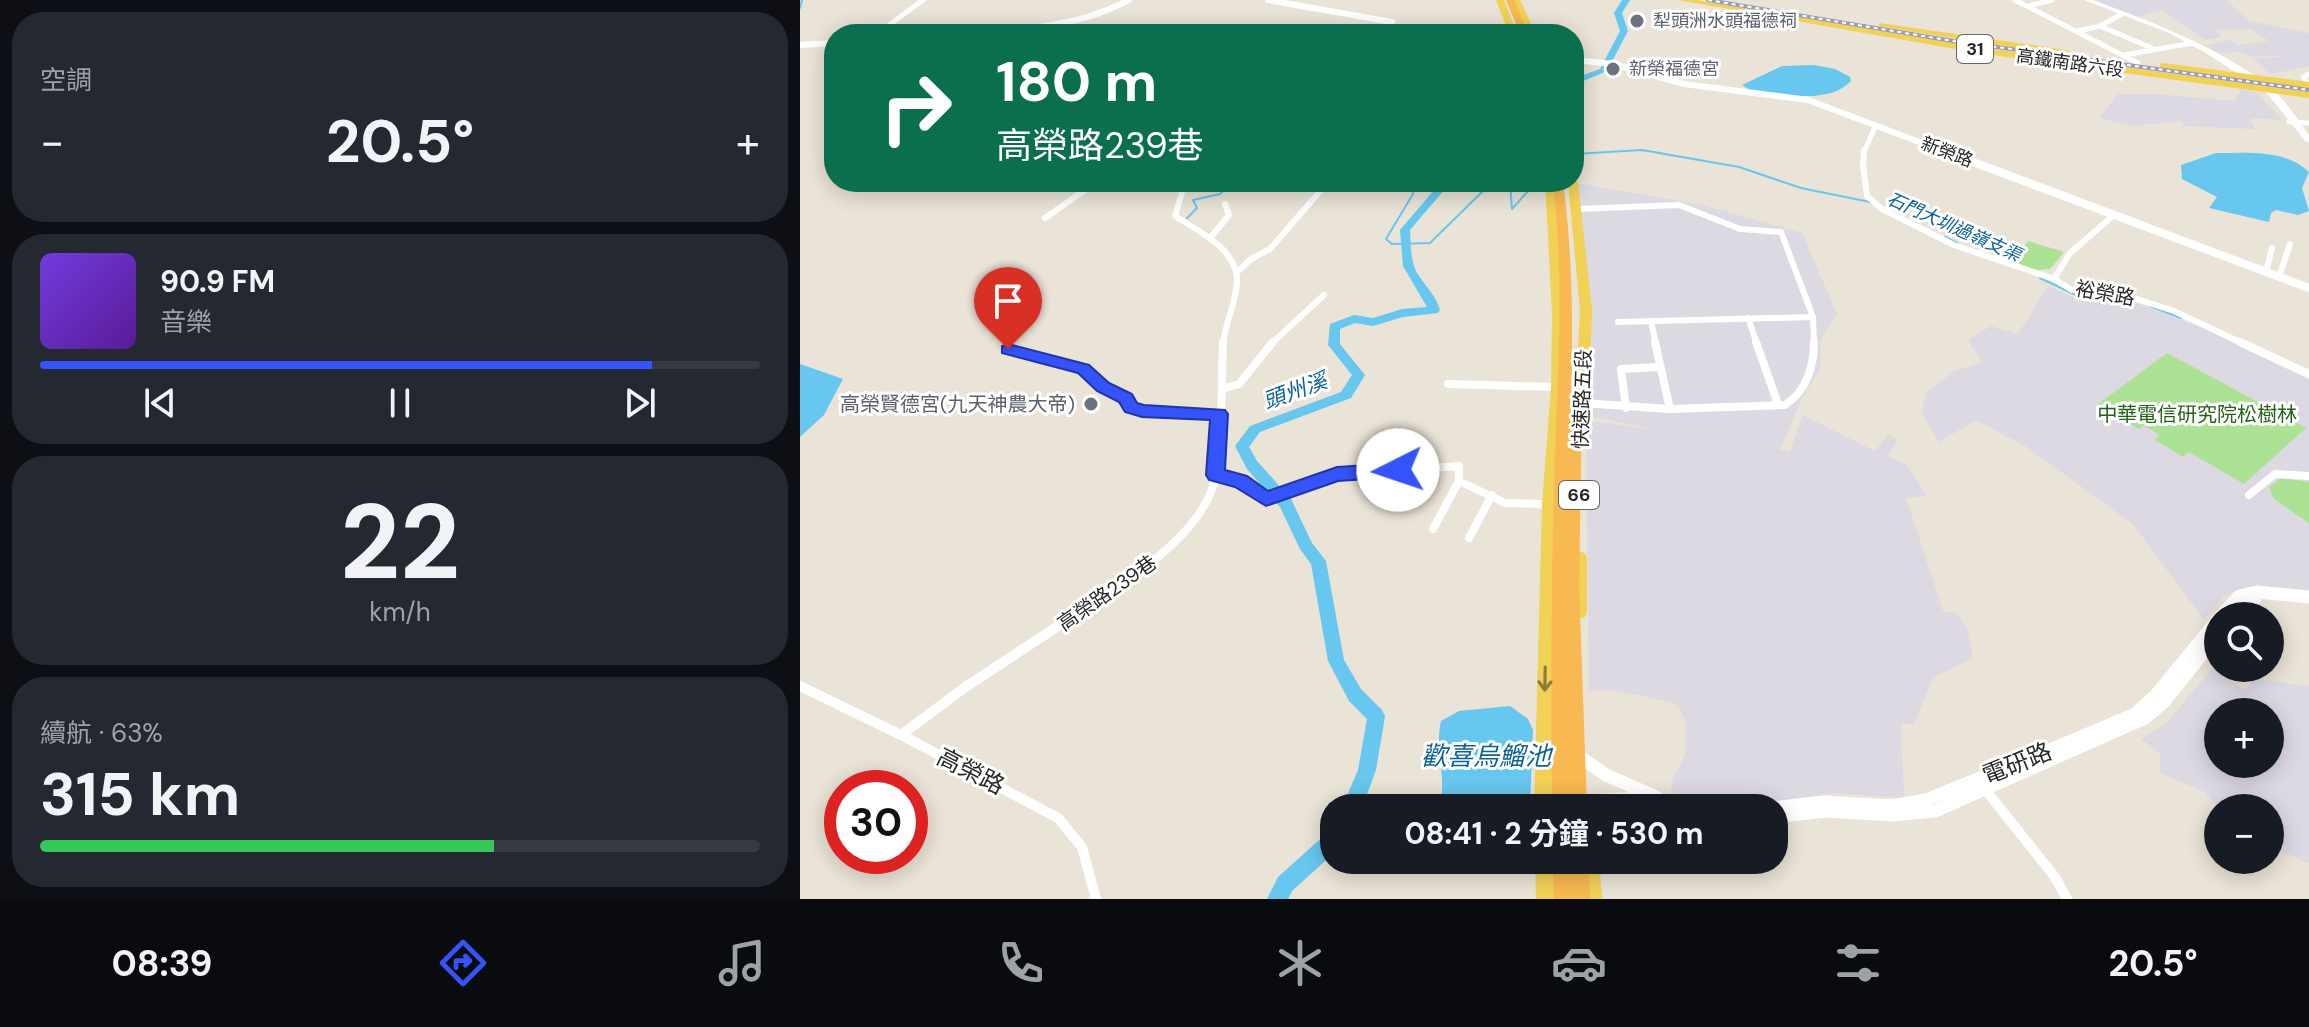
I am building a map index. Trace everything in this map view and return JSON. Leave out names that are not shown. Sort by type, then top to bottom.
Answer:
[{"type":"highway","points":[[1502,0],[1518,24]]},
{"type":"highway","points":[[1510,0],[1513,24]]},
{"type":"highway","name":"66","points":[[1559,192],[1566,242],[1568,310],[1559,585],[1562,794]]},
{"type":"highway","name":"66","points":[[1567,192],[1577,310],[1571,585],[1581,794]]},
{"type":"highway","points":[[1563,874],[1564,899]]},
{"type":"highway","points":[[1579,874],[1580,899]]},
{"type":"main road","points":[[1502,0],[1511,24]]},
{"type":"main road","points":[[1516,0],[1527,24]]},
{"type":"main road","name":"高鐵南路六段","points":[[1682,0],[1757,5],[1772,10],[2264,88]]},
{"type":"main road","name":"高鐵南路六段","points":[[1693,0],[2249,78]]},
{"type":"main road","points":[[2087,0],[2193,43],[2228,64],[2264,88],[2309,140]]},
{"type":"main road","points":[[1730,4],[1757,5]]},
{"type":"main road","name":"高鐵南路六段","points":[[1730,4],[1984,51],[2264,88]]},
{"type":"main road","points":[[1976,42],[2005,48]]},
{"type":"main road","points":[[1984,51],[2005,48]]},
{"type":"main road","name":"高鐵南路六段","points":[[2005,48],[2249,78]]},
{"type":"main road","points":[[2220,73],[2230,70],[2228,64]]},
{"type":"main road","name":"31","points":[[2249,78],[2309,89]]},
{"type":"main road","name":"31","points":[[2264,88],[2309,89]]},
{"type":"main road","points":[[2292,123],[2309,150]]},
{"type":"main road","name":"快速路五段","points":[[1544,794],[1549,504],[1558,387],[1558,312],[1551,192]]},
{"type":"main road","name":"快速路五段","points":[[1574,192],[1586,310],[1579,477],[1582,794]]},
{"type":"main road","points":[[1545,874],[1546,899]]},
{"type":"main road","points":[[1590,874],[1592,899]]},
{"type":"street","points":[[891,24],[923,0]]},
{"type":"street","points":[[1056,24],[1100,16],[1129,0]]},
{"type":"street","points":[[1268,0],[1392,24]]},
{"type":"street","points":[[2015,0],[2138,63]]},
{"type":"street","points":[[2027,6],[2052,0]]},
{"type":"street","points":[[2076,31],[2100,26],[2122,14]]},
{"type":"street","points":[[2100,26],[2155,49]]},
{"type":"street","points":[[2123,55],[2193,43]]},
{"type":"street","points":[[800,45],[824,44]]},
{"type":"street","name":"新榮路","points":[[1584,61],[1613,64],[1684,84],[1808,100],[2309,288]]},
{"type":"street","points":[[2309,74],[2303,77],[2309,89]]},
{"type":"street","points":[[2292,123],[2309,123]]},
{"type":"street","name":"裕榮路","points":[[1876,125],[1868,136],[1862,163],[1869,189],[1866,194],[1872,203],[1954,245],[2054,279],[2072,290],[2109,290],[2182,314],[2309,374]]},
{"type":"street","points":[[1045,218],[1081,192]]},
{"type":"street","points":[[1182,192],[1175,216],[1218,243],[1236,273],[1251,259],[1270,249],[1319,192]]},
{"type":"street","points":[[1210,238],[1229,215],[1225,204]]},
{"type":"street","points":[[1576,209],[1679,205],[1740,229],[1781,232],[1813,317],[1814,366],[1793,400],[1778,404],[1670,409],[1582,403]]},
{"type":"street","points":[[2054,279],[2070,253],[2114,215]]},
{"type":"street","points":[[2279,277],[2290,244]]},
{"type":"street","points":[[2266,272],[2272,248]]},
{"type":"street","name":"高榮路239巷","points":[[901,735],[964,688],[1153,564],[1195,517],[1209,497],[1216,475],[1223,340],[1237,284],[1236,273]]},
{"type":"street","points":[[1222,389],[1239,384],[1278,335],[1324,295]]},
{"type":"street","points":[[1618,322],[1813,317]]},
{"type":"street","points":[[1748,318],[1778,404]]},
{"type":"street","points":[[1651,321],[1670,409]]},
{"type":"street","points":[[1008,349],[1083,369],[1103,387],[1126,398],[1131,407],[1142,411],[1219,414]]},
{"type":"street","points":[[1626,408],[1621,369],[1659,367]]},
{"type":"street","points":[[1448,384],[1558,387]]},
{"type":"street","points":[[1216,475],[1241,481],[1266,499],[1337,474],[1459,466],[1459,481],[1433,529]]},
{"type":"street","points":[[2249,495],[2268,474],[2283,472],[2309,476]]},
{"type":"street","points":[[1459,481],[1505,503],[1549,504]]},
{"type":"street","points":[[1469,538],[1492,495]]},
{"type":"street","name":"電研路","points":[[2234,602],[2239,596],[2257,592],[2309,600]]},
{"type":"street","name":"電研路","points":[[2243,602],[2252,599],[2309,600]]},
{"type":"street","name":"電研路","points":[[1788,815],[1826,811],[1892,815],[1935,811],[1980,784],[2135,714],[2156,695],[2204,636]]},
{"type":"street","name":"電研路","points":[[1788,806],[1824,802],[1892,806],[1926,800],[1980,784],[2145,718],[2164,702],[2204,652]]},
{"type":"street","name":"高榮路","points":[[800,686],[1058,818],[1082,847],[1096,899]]},
{"type":"street","points":[[1583,759],[1606,775],[1645,794]]},
{"type":"street","points":[[1980,784],[2055,877],[2067,899]]},
{"type":"shaded area","points":[[2093,0],[2226,0],[2249,21],[2309,33],[2309,66],[2271,74],[2254,59],[2294,55],[2252,57],[2242,52],[2219,53],[2206,46],[2228,40],[2240,45],[2269,41],[2251,29],[2216,30],[2222,37],[2205,40],[2161,10],[2137,17]]},
{"type":"shaded area","points":[[2241,89],[2257,93],[2282,120],[2250,118],[2255,129],[2184,126],[2182,121],[2130,126],[2099,118],[2118,94],[2235,101]]},
{"type":"shaded area","points":[[1584,184],[1702,205],[1802,233],[1837,314],[1820,341],[1821,367],[1801,400],[1781,448],[1777,449],[1790,451],[1803,415],[1875,451],[1888,435],[1898,440],[1888,456],[1907,465],[1927,496],[1906,498],[1943,611],[1956,613],[1967,628],[1973,658],[1933,678],[1914,724],[1901,724],[1904,798],[1837,793],[1788,799],[1788,794],[1671,792],[1673,777],[1685,756],[1686,723],[1680,708],[1672,702],[1613,690],[1589,691],[1586,420],[1662,431],[1593,417],[1577,192],[1584,192]]},
{"type":"shaded area","points":[[2048,286],[2074,298],[2092,300],[2117,296],[2201,327],[2309,380],[2309,595],[2241,589],[2223,596],[2218,602],[2204,602],[2204,620],[2133,524],[2025,446],[1976,420],[1939,442],[1921,413],[1927,391],[1953,372],[1982,362],[1968,340],[1991,326],[2018,334]]},
{"type":"shaded area","points":[[2204,678],[2204,682],[2232,682],[2244,690],[2252,682],[2309,686],[2309,863],[2284,853],[2284,794],[2207,794],[2160,773],[2160,753],[2141,739],[2166,724]]},
{"type":"green space","points":[[2028,241],[2064,252],[2050,269],[2037,270],[2013,263]]},
{"type":"green space","name":"中華電信研究院松樹林","points":[[2167,353],[2306,428],[2244,484],[2189,452],[2183,457],[2155,440],[2160,435],[2144,425],[2139,429],[2097,405]]},
{"type":"green space","points":[[2281,478],[2309,482],[2309,523],[2274,499],[2269,487]]},
{"type":"water","points":[[1814,65],[1835,69],[1850,77],[1851,81],[1841,89],[1817,96],[1750,90],[1742,85],[1782,66]]},
{"type":"water","points":[[2216,153],[2265,154],[2289,159],[2299,165],[2309,172],[2302,188],[2309,211],[2298,215],[2276,210],[2271,213],[2269,222],[2209,208],[2217,197],[2182,179],[2181,165]]},
{"type":"water","points":[[800,364],[843,379],[824,415],[800,437]]},
{"type":"water","name":"歡喜烏鰡池","points":[[1510,706],[1528,719],[1533,730],[1531,794],[1441,794],[1441,721],[1459,711]]},
{"type":"waterway","name":"石門大圳過嶺支渠","points":[[800,8],[802,0]]},
{"type":"waterway","name":"頭州溪","points":[[1584,78],[1603,71],[1624,31],[1618,13],[1626,0]]},
{"type":"waterway","name":"石門大圳過嶺支渠","points":[[1584,153],[1642,150],[1739,167],[1801,188],[1870,202]]},
{"type":"waterway","points":[[1187,218],[1197,208],[1193,200],[1222,192]]},
{"type":"waterway","name":"石門大圳過嶺支渠","points":[[1413,192],[1386,239],[1392,244],[1430,243],[1482,192]]},
{"type":"waterway","name":"頭州溪","points":[[1358,794],[1367,770],[1376,716],[1355,695],[1336,661],[1318,561],[1305,545],[1286,503],[1252,465],[1242,446],[1255,429],[1346,395],[1359,375],[1334,345],[1334,327],[1354,319],[1373,322],[1402,313],[1434,310],[1428,295],[1408,266],[1405,230],[1437,192]]},
{"type":"waterway","name":"石門大圳過嶺支渠","points":[[1511,192],[1512,209],[1527,192]]},
{"type":"waterway","name":"石門大圳過嶺支渠","points":[[1945,237],[1957,243]]},
{"type":"waterway","name":"石門大圳過嶺支渠","points":[[2040,278],[2076,295],[2114,294]]},
{"type":"waterway","name":"石門大圳過嶺支渠","points":[[2150,306],[2181,318]]},
{"type":"waterway","name":"頭州溪","points":[[1277,899],[1285,884],[1320,853]]},
{"type":"railway","points":[[1708,0],[1953,41],[2309,90]]},
{"type":"place","name":"犁頭洲水頭福德祠","points":[[1637,21]]},
{"type":"place","name":"新榮福德宮","points":[[1613,69]]},
{"type":"place","name":"高榮賢德宮(九天神農大帝)","points":[[1091,404]]},
{"type":"route","points":[[1008,349],[1083,369],[1103,387],[1126,398],[1131,407],[1142,411],[1219,414],[1216,475],[1241,481],[1266,499],[1337,474],[1398,470]]}]
